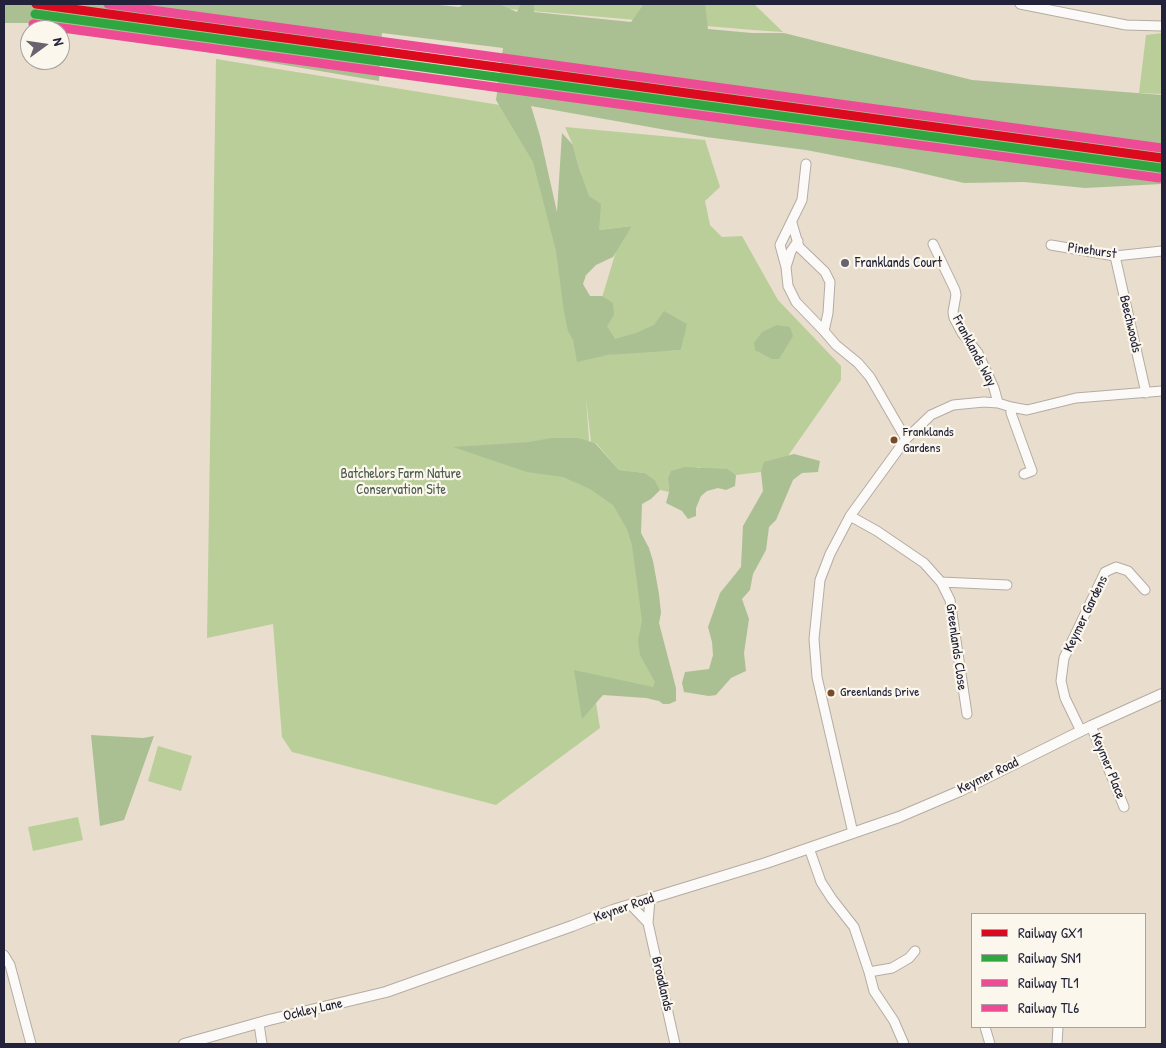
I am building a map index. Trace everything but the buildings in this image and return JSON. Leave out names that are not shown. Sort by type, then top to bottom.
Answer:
[{"type":"street","points":[[1020,4],[1040,5],[1126,25],[1162,26]]},
{"type":"street","points":[[806,164],[802,200],[780,245],[786,267],[788,286],[796,302],[836,345],[858,363],[870,377],[906,438]]},
{"type":"street","points":[[792,223],[799,246],[825,272],[830,282],[828,313],[824,331]]},
{"type":"street","points":[[786,267],[791,251],[798,241]]},
{"type":"street","name":"Franklands Way","points":[[933,244],[955,290],[954,318],[962,333],[978,353],[994,388],[998,403]]},
{"type":"street","name":"Pinehurst","points":[[1051,245],[1115,256],[1162,251]]},
{"type":"street","name":"Beechwoods","points":[[1115,256],[1146,393]]},
{"type":"street","points":[[852,833],[817,677],[814,639],[820,580],[830,554],[850,516],[906,438],[931,415],[953,405],[984,402],[998,403],[1011,408],[1028,410],[1080,397],[1162,391]]},
{"type":"street","points":[[1011,408],[1011,413],[1032,471],[1024,474]]},
{"type":"street","name":"Greenlands Close","points":[[850,516],[877,531],[924,562],[941,582],[950,600],[967,714]]},
{"type":"street","name":"Keymer Gardens","points":[[1081,731],[1065,698],[1062,681],[1064,658],[1105,572],[1116,567],[1128,571],[1145,590]]},
{"type":"street","name":"Greenlands Close","points":[[941,582],[1007,584]]},
{"type":"street","name":"Keymer Road","points":[[809,848],[899,817],[960,791],[1091,726],[1162,694]]},
{"type":"street","name":"Keymer Place","points":[[1091,726],[1124,807]]},
{"type":"street","points":[[809,848],[821,882],[832,900],[854,927],[874,991],[894,1021],[904,1044]]},
{"type":"street","name":"Keyner Road","points":[[440,973],[613,910],[809,848]]},
{"type":"street","name":"Broadlands","points":[[650,899],[648,923],[675,1044]]},
{"type":"street","points":[[631,905],[648,923]]},
{"type":"street","points":[[869,972],[892,968],[915,952]]},
{"type":"street","points":[[4,955],[10,965],[31,1044]]},
{"type":"street","name":"Ockley Lane","points":[[184,1044],[386,992],[440,973]]},
{"type":"street","points":[[259,1024],[262,1044]]},
{"type":"street","points":[[986,1028],[990,1044]]},
{"type":"street","points":[[1057,1044],[1058,1028]]},
{"type":"green space","points":[[4,4],[429,4],[459,7],[464,4],[499,4],[517,12],[521,4],[534,4],[534,12],[631,22],[644,4],[705,4],[708,29],[752,33],[784,33],[972,80],[1162,95],[1162,184],[1085,188],[1024,182],[964,183],[806,150],[706,137],[531,106],[540,136],[557,212],[562,133],[573,145],[589,196],[601,204],[599,230],[632,226],[613,257],[596,265],[586,275],[583,284],[590,296],[602,296],[613,303],[614,315],[607,326],[615,339],[654,325],[664,311],[687,324],[681,350],[608,355],[577,362],[573,340],[568,331],[564,312],[556,251],[533,162],[496,100],[503,48],[382,33],[379,81],[70,29],[70,20],[20,20],[20,23],[4,23]]},
{"type":"green space","points":[[451,4],[754,4],[783,32],[753,30]]},
{"type":"green space","points":[[1162,33],[1162,94],[1139,93],[1146,35]]},
{"type":"green space","name":"Batchelors Farm Nature Conservation Site","points":[[216,59],[506,106],[538,160],[584,357],[617,248],[632,226],[599,230],[573,145],[565,127],[705,140],[720,187],[705,201],[710,225],[722,237],[742,236],[778,300],[841,366],[841,380],[788,456],[761,472],[736,475],[728,469],[709,470],[698,467],[668,479],[669,492],[660,490],[655,480],[645,473],[619,470],[596,443],[591,442],[586,398],[592,481],[634,510],[664,694],[594,690],[600,728],[496,805],[292,752],[282,737],[273,624],[207,638]],"holes":[[[684,336],[681,350],[632,352],[592,357]]]},
{"type":"green space","points":[[777,325],[790,327],[793,336],[779,359],[772,359],[755,350],[754,343],[762,332]]},
{"type":"green space","points":[[552,438],[578,438],[595,443],[619,470],[645,473],[655,480],[660,490],[651,499],[642,504],[641,533],[653,561],[661,613],[659,623],[676,688],[676,701],[663,704],[646,698],[603,695],[582,719],[574,670],[653,687],[655,682],[640,655],[638,640],[642,621],[632,545],[627,529],[613,505],[590,489],[563,477],[527,472],[453,447],[529,442]]},
{"type":"green space","points":[[794,454],[820,461],[818,472],[802,473],[793,480],[776,520],[769,527],[766,550],[753,574],[750,590],[742,599],[749,619],[744,653],[746,671],[731,678],[716,695],[709,696],[684,692],[682,683],[685,672],[709,669],[713,655],[708,627],[720,593],[741,567],[743,526],[763,491],[761,472],[764,462]]},
{"type":"green space","points":[[685,467],[728,469],[736,475],[735,486],[726,490],[718,488],[707,491],[701,496],[696,508],[696,516],[688,519],[682,511],[666,503],[669,492],[668,479],[671,471]]},
{"type":"green space","points":[[91,735],[143,738],[154,736],[124,820],[100,826]]},
{"type":"green space","points":[[158,746],[192,756],[181,791],[148,781]]},
{"type":"green space","points":[[78,817],[83,840],[33,851],[28,827]]},
{"type":"rail line","name":"GX1","points":[[36,4],[1162,158]]},
{"type":"rail line","name":"TL1","points":[[108,4],[1162,148]]},
{"type":"rail line","name":"SN1","points":[[35,14],[1161,168]]},
{"type":"rail line","name":"TL6","points":[[70,29],[1159,178]]},
{"type":"place","name":"Franklands Court","points":[[845,263]]},
{"type":"place","name":"Franklands Gardens","points":[[894,440]]},
{"type":"place","name":"Greenlands Drive","points":[[831,693]]}]
